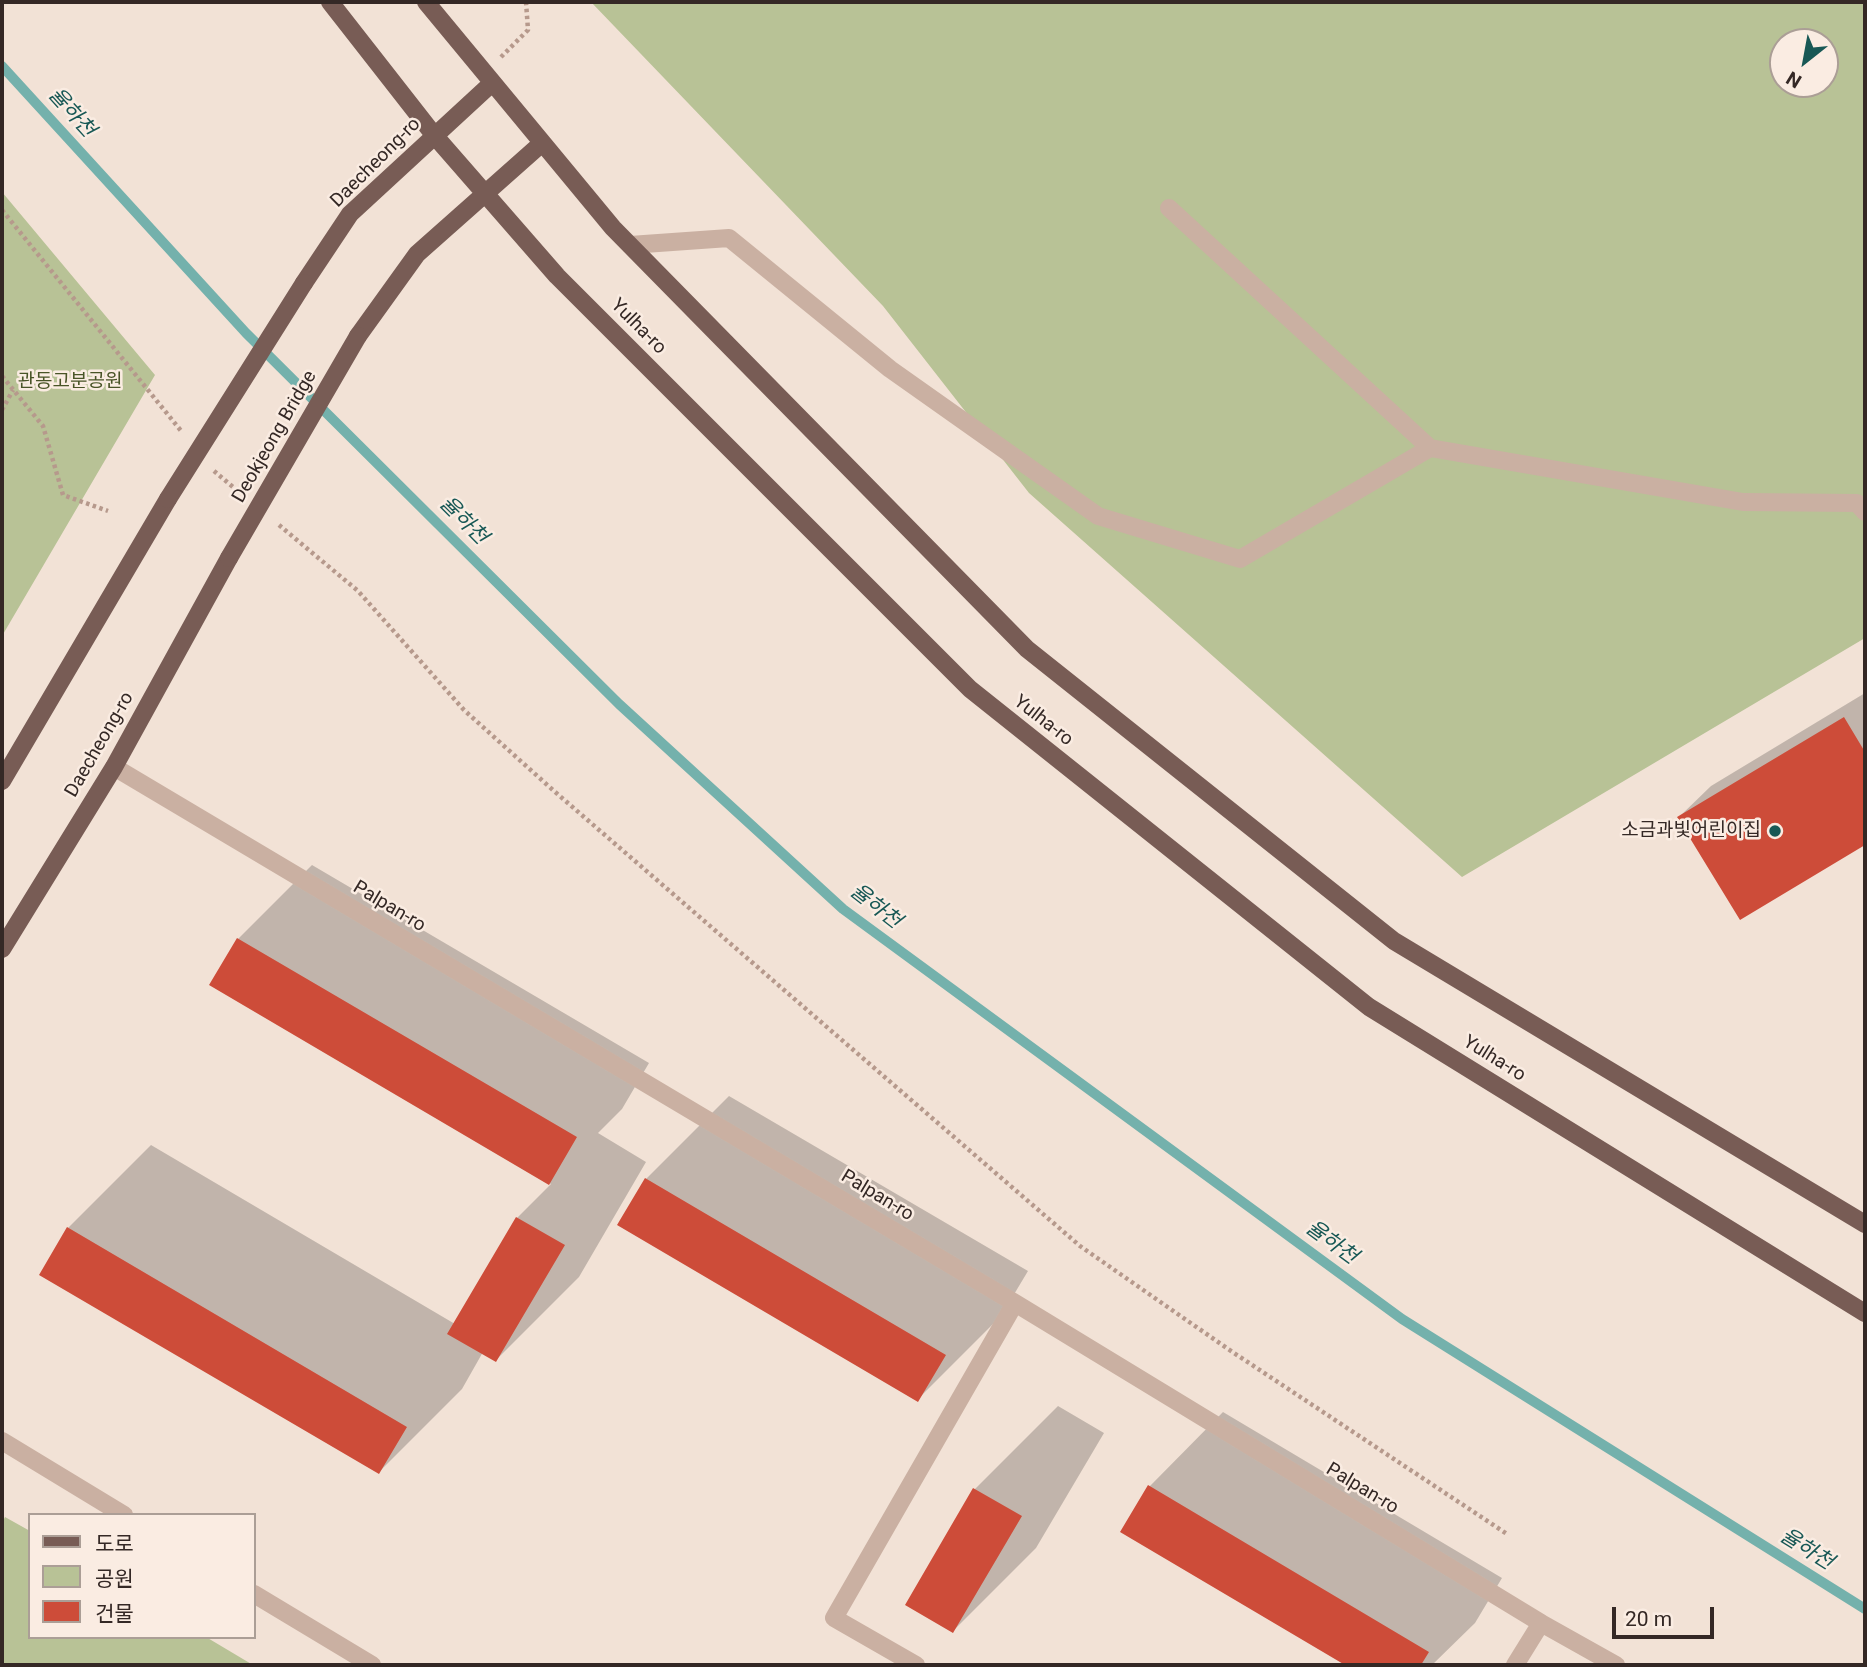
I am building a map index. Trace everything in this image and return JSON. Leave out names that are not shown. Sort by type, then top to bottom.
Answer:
[{"type":"main road","name":"Yulha-ro","points":[[330,2],[434,135],[557,276],[970,689],[1369,1007],[1865,1313]]},
{"type":"main road","points":[[426,2],[487,80],[630,245],[1027,649],[1394,941],[1865,1223]]},
{"type":"main road","name":"Daecheong-ro","points":[[2,781],[168,499],[350,214],[434,135],[487,80]]},
{"type":"main road","points":[[483,192],[541,144]]},
{"type":"main road","name":"Deokjeong Bridge","points":[[229,558],[358,337],[417,254],[483,192]]},
{"type":"main road","name":"Daecheong-ro","points":[[2,949],[114,768],[229,558]]},
{"type":"street","points":[[1169,208],[1430,449],[1743,502],[1857,503],[1865,512]]},
{"type":"street","points":[[630,245],[729,238],[890,369],[1098,516],[1240,559],[1430,449]]},
{"type":"street","name":"Palpan-ro","points":[[114,768],[1015,1303],[1541,1623],[1616,1665]]},
{"type":"street","points":[[916,1665],[834,1618],[1015,1303]]},
{"type":"street","points":[[2,1441],[121,1513]]},
{"type":"street","points":[[256,1595],[372,1665]]},
{"type":"street","points":[[1516,1665],[1541,1623]]},
{"type":"path","points":[[487,80],[528,30],[526,2]]},
{"type":"path","points":[[2,210],[190,441]]},
{"type":"path","points":[[2,376],[43,426],[63,495],[108,512]]},
{"type":"path","points":[[2,410],[13,390]]},
{"type":"path","points":[[207,463],[247,499]]},
{"type":"path","points":[[277,524],[358,591],[464,710],[554,791],[1080,1245],[1228,1349],[1507,1534]]},
{"type":"green space","points":[[591,2],[1865,2],[1865,638],[1462,877],[1029,493],[883,306]]},
{"type":"green space","name":"관동고분공원","points":[[2,192],[155,375],[2,636]]},
{"type":"green space","points":[[5,1517],[28,1530],[28,1639],[209,1639],[253,1665],[2,1665],[2,1523]]},
{"type":"building","name":"소금과빛어린이집","points":[[1844,717],[1865,752],[1865,845],[1740,920],[1677,817]]},
{"type":"building","points":[[237,938],[577,1137],[549,1185],[209,985]]},
{"type":"building","points":[[645,1178],[946,1355],[918,1402],[617,1225]]},
{"type":"building","points":[[516,1217],[565,1245],[496,1362],[447,1334]]},
{"type":"building","points":[[67,1227],[407,1427],[379,1474],[39,1275]]},
{"type":"building","points":[[1148,1485],[1429,1652],[1421,1665],[1345,1665],[1120,1532]]},
{"type":"building","points":[[973,1488],[1022,1516],[953,1633],[905,1605]]},
{"type":"waterway","name":"율하천","points":[[2,66],[246,333],[619,704],[843,909],[1402,1319],[1865,1609]]},
{"type":"place","name":"소금과빛어린이집","points":[[1775,831]]}]
